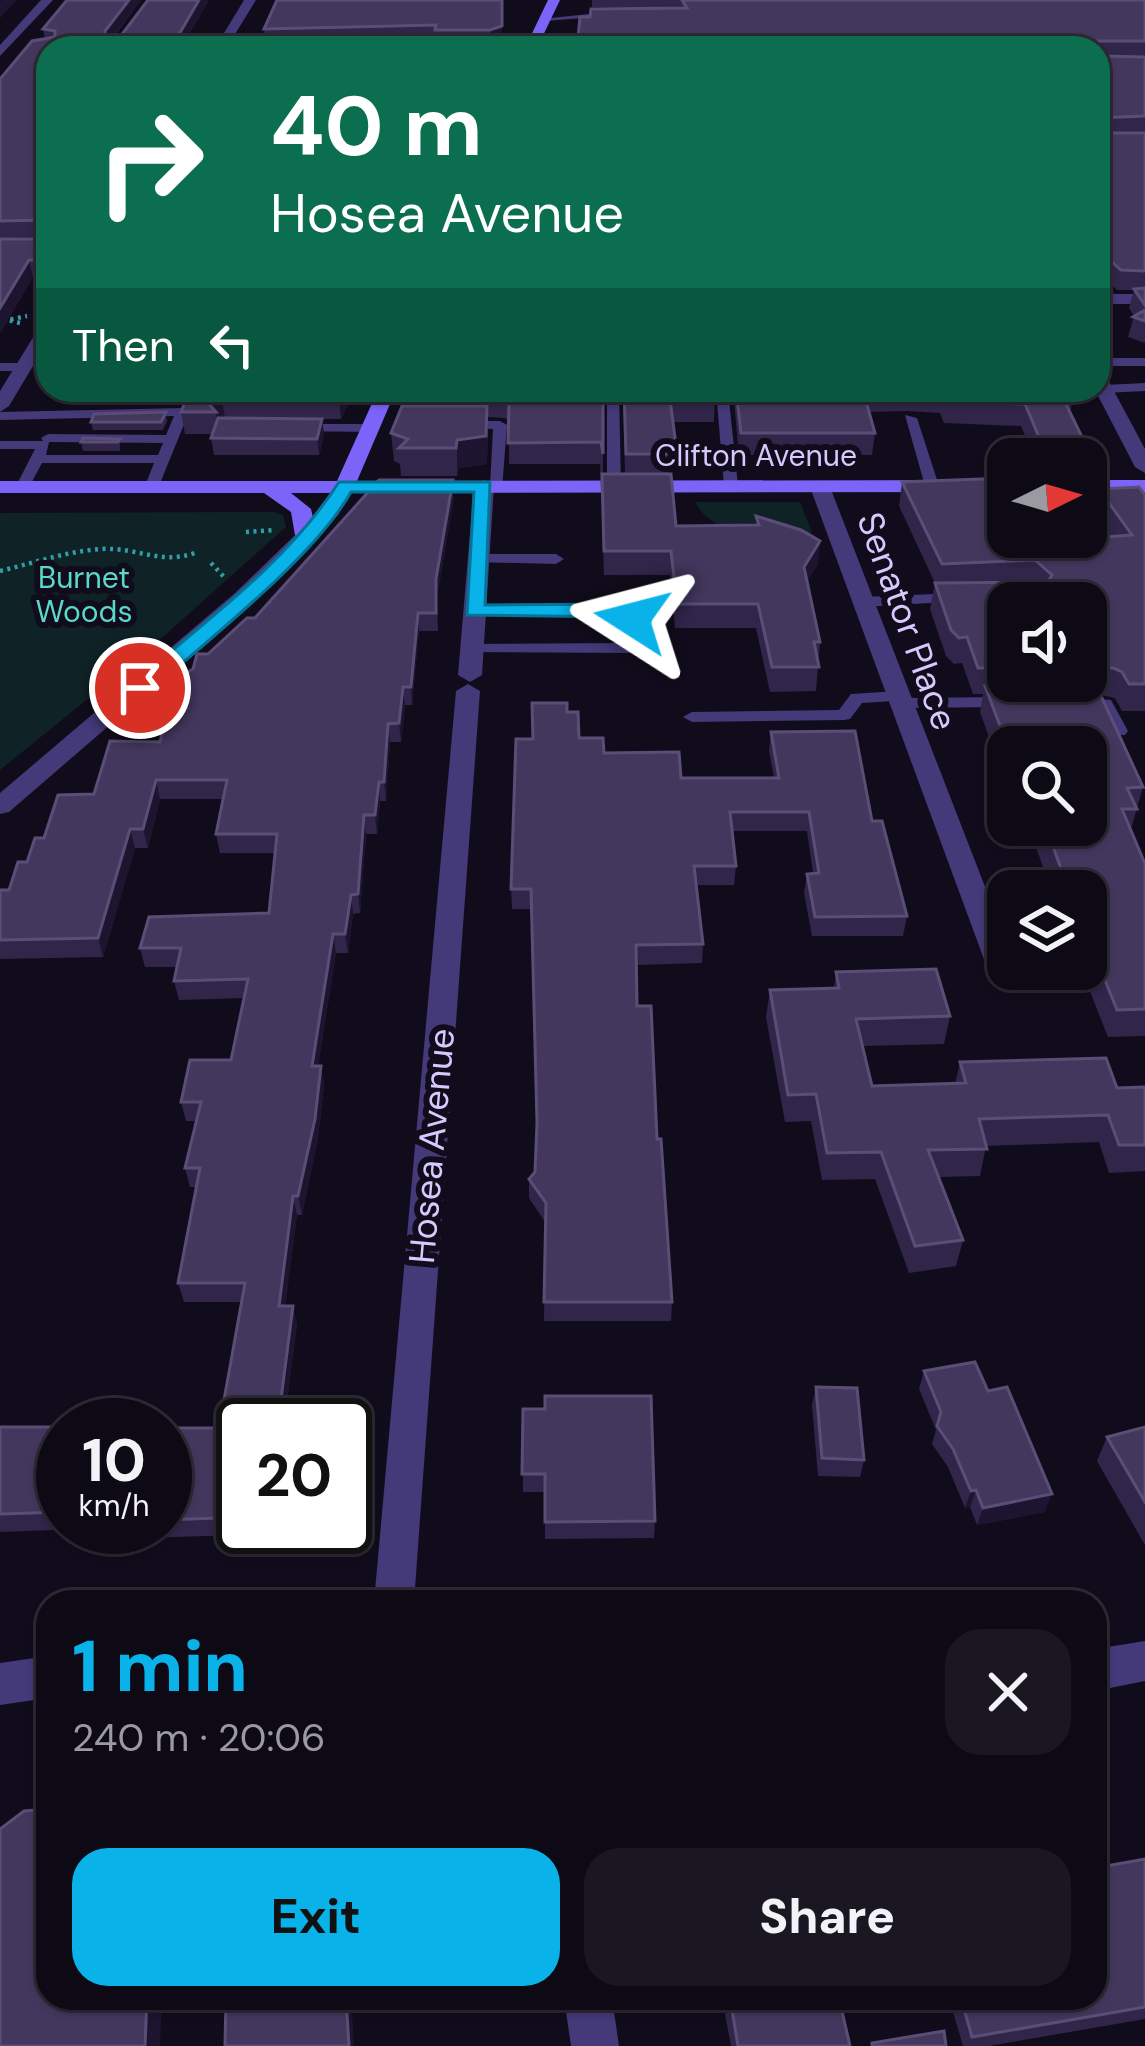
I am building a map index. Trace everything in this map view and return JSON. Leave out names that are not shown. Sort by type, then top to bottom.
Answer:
[{"type":"main road","points":[[536,36],[554,0]]},
{"type":"main road","points":[[345,486],[377,426],[384,402]]},
{"type":"main road","points":[[267,486],[301,509],[306,535]]},
{"type":"main road","name":"Clifton Avenue","points":[[0,487],[987,486]]},
{"type":"main road","points":[[1107,486],[1145,486]]},
{"type":"street","points":[[1,50],[47,0]]},
{"type":"street","points":[[229,36],[250,0]]},
{"type":"street","points":[[1,50],[21,48]]},
{"type":"street","points":[[1110,299],[1145,299]]},
{"type":"street","points":[[0,406],[36,346]]},
{"type":"street","points":[[1110,400],[1145,467]]},
{"type":"street","points":[[0,806],[173,661],[331,511],[345,486]]},
{"type":"street","name":"Hosea Avenue","points":[[395,1590],[479,554],[490,486]]},
{"type":"street","name":"Senator Place","points":[[820,487],[987,929]]},
{"type":"street","points":[[1107,1668],[1145,1661]]},
{"type":"street","points":[[0,1684],[36,1679]]},
{"type":"street","points":[[590,2010],[596,2046]]},
{"type":"lane","points":[[545,19],[633,18]]},
{"type":"lane","points":[[1110,362],[1145,362]]},
{"type":"lane","points":[[0,367],[23,367]]},
{"type":"lane","points":[[1110,384],[1145,388]]},
{"type":"lane","points":[[614,402],[614,486]]},
{"type":"lane","points":[[723,402],[731,486]]},
{"type":"lane","points":[[0,416],[182,412],[152,487]]},
{"type":"lane","points":[[23,487],[60,414]]},
{"type":"lane","points":[[910,418],[932,486]]},
{"type":"lane","points":[[445,423],[500,425],[490,486]]},
{"type":"lane","points":[[281,428],[377,426]]},
{"type":"lane","points":[[43,447],[171,439]]},
{"type":"lane","points":[[0,445],[163,459]]},
{"type":"lane","points":[[479,554],[556,553]]},
{"type":"lane","points":[[862,602],[985,597]]},
{"type":"lane","points":[[471,649],[633,648],[631,610],[475,611]]},
{"type":"lane","points":[[692,718],[844,715],[856,698],[987,701]]},
{"type":"lane","points":[[1067,702],[1105,704],[1119,731]]},
{"type":"path","points":[[665,435],[687,460]]},
{"type":"path","points":[[246,532],[255,529]]},
{"type":"path","points":[[0,571],[99,550],[118,549],[164,562],[195,553]]},
{"type":"path","points":[[211,563],[220,572]]},
{"type":"green space","points":[[695,502],[800,502],[812,533],[731,529],[704,515]]},
{"type":"green space","name":"Burnet Woods","points":[[0,513],[283,515],[286,527],[147,651],[0,770]]},
{"type":"building","points":[[67,0],[129,0],[105,36],[55,36],[55,31],[43,29]]},
{"type":"building","points":[[148,0],[199,0],[178,36],[121,36]]},
{"type":"building","points":[[277,0],[502,0],[502,26],[490,30],[435,30],[436,25],[264,29]]},
{"type":"building","points":[[682,0],[1145,0],[1145,41],[1110,41],[1110,36],[578,36],[580,17],[590,17],[591,9],[687,8]]},
{"type":"building","points":[[36,40],[36,220],[0,221],[0,79]]},
{"type":"building","points":[[1110,56],[1145,57],[1145,116],[1110,117]]},
{"type":"building","points":[[1110,133],[1145,133],[1145,271],[1121,270],[1110,260]]},
{"type":"building","points":[[0,239],[36,239],[36,260],[29,260],[0,308]]},
{"type":"building","points":[[1145,288],[1145,305],[1134,289]]},
{"type":"building","points":[[185,402],[215,402],[210,405],[216,412],[181,412]]},
{"type":"building","points":[[509,402],[603,402],[603,454],[601,442],[508,443]]},
{"type":"building","points":[[624,402],[670,402],[676,445],[668,445],[669,454],[626,454]]},
{"type":"building","points":[[737,402],[866,402],[875,433],[741,433]]},
{"type":"building","points":[[947,402],[1065,402],[1082,437],[1039,437],[1025,404]]},
{"type":"building","points":[[402,406],[487,406],[486,436],[457,440],[456,448],[399,448],[408,439],[391,433]]},
{"type":"building","points":[[166,412],[161,422],[91,422],[94,414]]},
{"type":"building","points":[[218,418],[322,419],[317,439],[211,438]]},
{"type":"building","points":[[83,438],[120,439],[81,442]]},
{"type":"building","points":[[602,474],[671,474],[676,526],[759,525],[756,516],[820,541],[804,567],[820,642],[814,642],[819,667],[772,667],[758,604],[677,604],[671,551],[604,551]]},
{"type":"building","points":[[987,479],[987,558],[1107,558],[1107,537],[1132,535],[1107,500],[1107,489],[1139,487],[1145,495],[1145,684],[1129,684],[1122,672],[1107,668],[1107,582],[1048,582],[1052,575],[1035,560],[942,564],[902,482]]},
{"type":"building","points":[[379,480],[453,480],[436,579],[436,613],[418,613],[411,687],[403,687],[399,723],[388,724],[384,782],[379,782],[375,815],[364,815],[358,894],[351,895],[345,934],[333,934],[312,1066],[321,1066],[315,1119],[298,1196],[293,1196],[279,1306],[293,1306],[281,1398],[224,1398],[245,1283],[178,1283],[200,1168],[185,1168],[201,1102],[181,1102],[190,1060],[231,1060],[248,979],[174,981],[181,948],[140,948],[149,917],[269,913],[277,834],[216,834],[227,780],[156,780],[143,829],[130,829],[98,938],[0,940],[0,890],[9,890],[18,862],[27,862],[35,838],[44,838],[58,795],[94,794],[110,741],[160,742],[175,679],[193,669],[197,654],[208,654],[247,618],[255,618]]},
{"type":"building","points":[[935,583],[987,583],[987,668],[978,668],[967,637],[959,638],[951,630]]},
{"type":"building","points":[[991,702],[1104,702],[1143,787],[1127,788],[1137,809],[1122,809],[1145,864],[1145,1009],[1117,1010],[1107,985],[1107,870],[1062,870],[1053,846],[1107,846],[1107,726],[1000,726]]},
{"type":"building","points":[[532,703],[567,703],[567,712],[578,712],[579,738],[603,738],[604,753],[679,752],[681,778],[779,778],[771,732],[855,731],[872,821],[882,821],[907,916],[815,917],[807,874],[819,873],[809,812],[730,812],[736,866],[694,866],[703,944],[636,945],[637,1006],[651,1006],[672,1302],[544,1302],[546,1203],[529,1179],[535,1172],[537,1123],[531,889],[511,889],[516,739],[533,739]]},
{"type":"building","points":[[936,969],[950,1016],[856,1019],[872,1086],[966,1083],[960,1062],[1106,1058],[1117,1088],[1145,1087],[1145,1145],[1119,1145],[1108,1115],[979,1119],[987,1149],[928,1150],[963,1240],[915,1246],[881,1152],[827,1153],[816,1094],[788,1095],[770,990],[839,988],[836,972]]},
{"type":"building","points":[[975,1362],[988,1391],[1007,1387],[1052,1494],[983,1508],[976,1490],[971,1491],[937,1426],[941,1412],[924,1371]]},
{"type":"building","points":[[816,1387],[857,1388],[864,1460],[822,1458]]},
{"type":"building","points":[[545,1396],[651,1396],[655,1521],[545,1522],[545,1474],[522,1474],[523,1409],[545,1409]]},
{"type":"building","points":[[0,1427],[36,1427],[36,1513],[0,1514]]},
{"type":"building","points":[[1145,1427],[1145,1502],[1107,1437]]},
{"type":"building","points":[[192,1428],[216,1428],[216,1518],[192,1519]]},
{"type":"building","points":[[36,1810],[36,2010],[146,2010],[145,2046],[0,2046],[0,1829],[24,1811]]},
{"type":"building","points":[[1145,1859],[1145,2007],[972,2037],[964,2010],[1107,2010],[1107,1866]]},
{"type":"building","points":[[226,2010],[347,2010],[349,2046],[225,2046]]},
{"type":"building","points":[[732,2010],[842,2010],[850,2046],[738,2046]]},
{"type":"building","points":[[944,2031],[946,2046],[872,2046],[872,2043]]},
{"type":"route","points":[[140,688],[243,598],[331,511],[345,486],[484,486],[475,611],[631,610],[632,619]]}]
